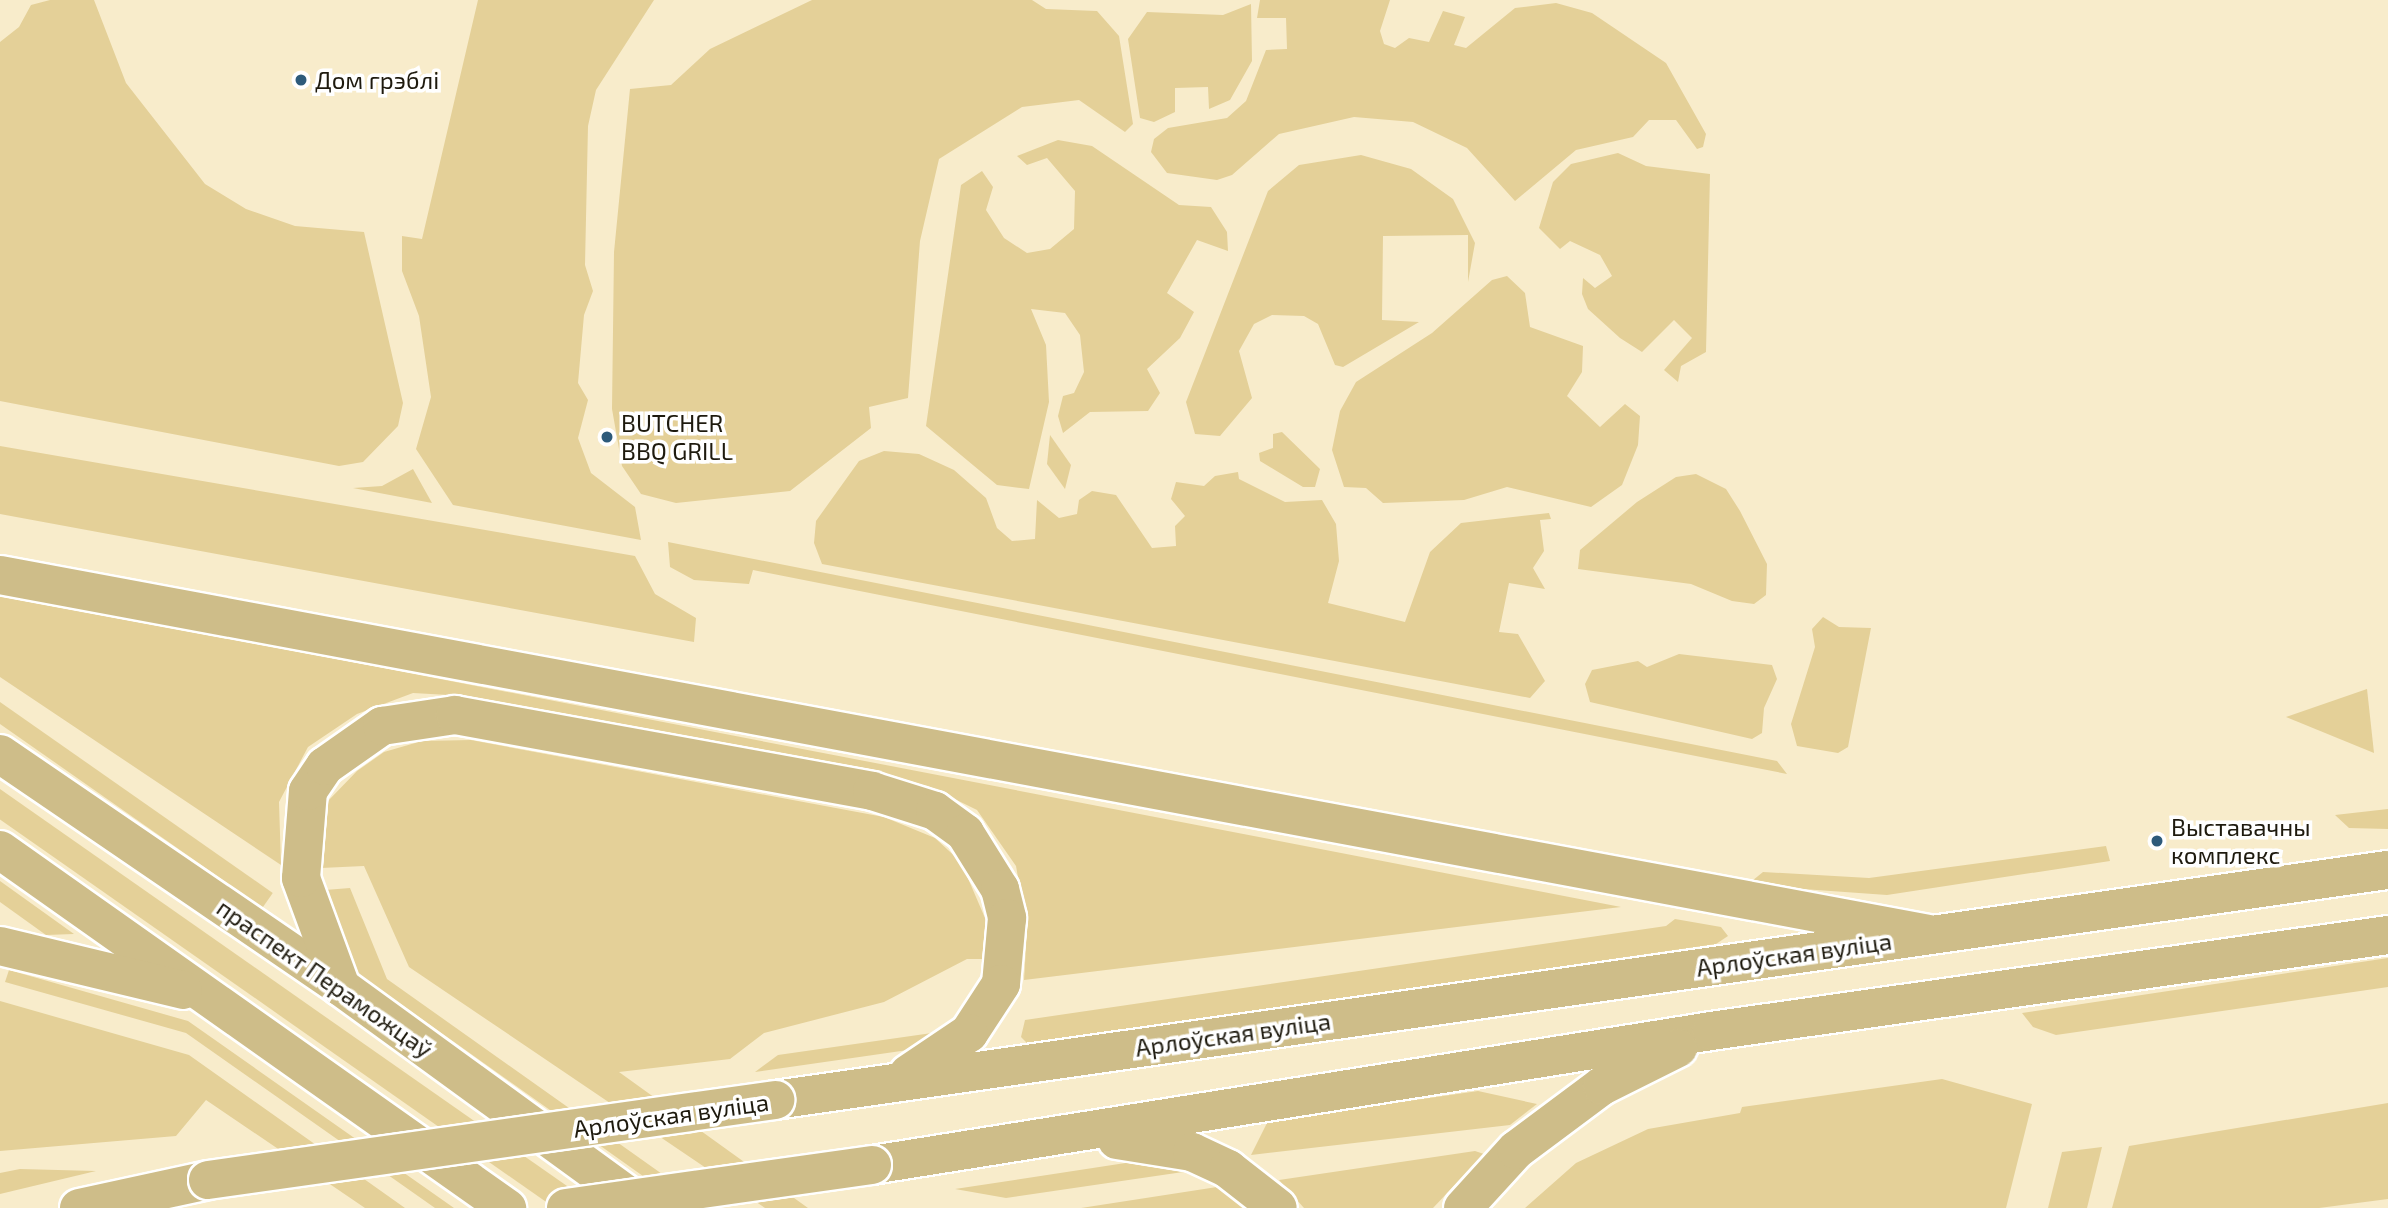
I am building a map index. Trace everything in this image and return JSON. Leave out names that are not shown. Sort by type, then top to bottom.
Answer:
[{"type":"main road","points":[[0,575],[1930,934]]},
{"type":"main road","points":[[341,987],[301,878],[308,791],[326,766],[382,726],[455,715],[872,791],[935,811],[965,833],[1000,889],[1007,930],[1001,984],[969,1033],[947,1053],[891,1083]]},
{"type":"main road","name":"праспект Пераможцаў","points":[[0,754],[341,987],[645,1208]]},
{"type":"main road","points":[[0,850],[507,1208]]},
{"type":"main road","name":"Арлоўская вуліца","points":[[79,1208],[208,1180],[2388,870]]},
{"type":"main road","points":[[566,1208],[872,1166],[1711,1031],[2388,935]]},
{"type":"main road","points":[[0,946],[202,995]]},
{"type":"main road","points":[[1463,1208],[1516,1150],[1602,1086],[1711,1031]]},
{"type":"main road","points":[[1048,1138],[1142,1140],[1192,1152],[1228,1169],[1278,1208]]},
{"type":"shaded area","points":[[50,0],[94,0],[126,83],[205,184],[246,209],[295,226],[364,232],[403,403],[398,426],[363,462],[339,466],[0,401],[0,42],[19,27],[31,5]]},
{"type":"shaded area","points":[[478,0],[654,0],[596,90],[588,126],[585,265],[593,291],[584,315],[578,383],[588,400],[578,438],[591,473],[635,507],[641,540],[453,505],[416,449],[431,397],[419,316],[402,271],[402,236],[422,239]]},
{"type":"shaded area","points":[[812,0],[1032,0],[1046,9],[1097,11],[1119,36],[1133,124],[1125,132],[1079,100],[1022,107],[939,159],[920,241],[908,398],[869,407],[871,428],[790,491],[676,503],[641,494],[622,466],[612,409],[614,252],[630,89],[671,85],[710,49]]},
{"type":"shaded area","points":[[1260,0],[1390,0],[1380,31],[1384,44],[1395,48],[1409,38],[1429,42],[1443,11],[1465,17],[1454,45],[1466,48],[1515,8],[1556,3],[1592,13],[1666,63],[1706,134],[1703,147],[1697,149],[1676,120],[1649,120],[1633,137],[1576,150],[1515,201],[1467,148],[1413,122],[1354,117],[1279,134],[1232,175],[1217,180],[1167,173],[1151,152],[1154,139],[1168,128],[1227,118],[1246,101],[1266,50],[1287,49],[1286,18],[1257,18]]},
{"type":"shaded area","points":[[1251,4],[1252,61],[1230,100],[1209,109],[1208,87],[1175,88],[1175,112],[1154,122],[1140,118],[1128,39],[1147,12],[1223,15]]},
{"type":"shaded area","points":[[1058,140],[1092,146],[1179,205],[1211,207],[1227,232],[1228,251],[1197,240],[1167,293],[1194,312],[1180,338],[1147,369],[1160,393],[1148,411],[1090,412],[1063,433],[1058,416],[1063,396],[1074,393],[1084,372],[1080,335],[1065,313],[1031,309],[1046,345],[1049,402],[1029,489],[997,485],[926,426],[961,185],[982,171],[993,187],[986,210],[1004,238],[1027,253],[1050,249],[1074,229],[1075,191],[1047,158],[1027,165],[1017,156]]},
{"type":"shaded area","points":[[1618,153],[1646,166],[1710,174],[1706,352],[1681,366],[1678,382],[1664,370],[1692,338],[1674,320],[1642,352],[1620,338],[1588,309],[1582,294],[1583,278],[1595,288],[1612,276],[1600,255],[1570,241],[1560,249],[1539,228],[1553,182],[1571,164]]},
{"type":"shaded area","points":[[1361,155],[1411,169],[1453,199],[1475,243],[1468,282],[1468,235],[1383,236],[1382,320],[1419,322],[1343,367],[1335,365],[1318,324],[1304,316],[1272,315],[1254,324],[1239,351],[1252,398],[1220,436],[1195,434],[1186,402],[1268,191],[1299,165]]},
{"type":"shaded area","points":[[1507,276],[1525,293],[1530,327],[1583,346],[1582,372],[1567,396],[1600,427],[1625,404],[1640,416],[1638,445],[1622,485],[1591,507],[1507,487],[1464,500],[1383,503],[1366,488],[1344,487],[1332,450],[1340,411],[1356,382],[1432,333],[1492,280]]},
{"type":"shaded area","points":[[1282,432],[1320,469],[1315,487],[1303,487],[1260,461],[1259,453],[1273,448],[1273,434]]},
{"type":"shaded area","points":[[1050,435],[1071,465],[1065,489],[1047,464]]},
{"type":"shaded area","points":[[0,446],[635,556],[655,594],[696,618],[694,642],[0,514]]},
{"type":"shaded area","points":[[884,451],[919,454],[954,470],[986,498],[997,528],[1012,541],[1035,539],[1037,500],[1059,518],[1077,514],[1079,500],[1092,491],[1116,495],[1152,548],[1176,546],[1175,526],[1185,516],[1171,499],[1176,482],[1204,486],[1215,476],[1238,472],[1239,479],[1285,502],[1322,500],[1336,524],[1339,561],[1328,603],[1405,622],[1430,552],[1461,523],[1549,513],[1551,519],[1540,520],[1544,551],[1533,568],[1545,589],[1509,583],[1499,632],[1518,634],[1545,681],[1530,698],[822,564],[814,543],[816,521],[859,461]]},
{"type":"shaded area","points":[[413,469],[432,503],[353,488],[382,486]]},
{"type":"shaded area","points":[[1696,474],[1726,489],[1740,511],[1767,564],[1766,595],[1754,604],[1732,601],[1691,584],[1578,569],[1580,550],[1637,502],[1676,477]]},
{"type":"shaded area","points":[[668,542],[1777,761],[1787,774],[753,570],[749,584],[694,580],[670,567]]},
{"type":"shaded area","points":[[0,594],[1621,907],[1024,980],[1027,929],[1016,866],[977,810],[928,786],[466,696],[413,693],[357,714],[308,747],[279,802],[281,865],[0,677]]},
{"type":"shaded area","points":[[1823,617],[1839,627],[1871,628],[1848,747],[1838,753],[1797,746],[1791,724],[1815,647],[1812,629]]},
{"type":"shaded area","points":[[1679,654],[1772,665],[1777,679],[1764,708],[1762,733],[1752,739],[1590,702],[1585,684],[1592,670],[1638,661],[1647,667]]},
{"type":"shaded area","points":[[2367,689],[2374,753],[2286,717]]},
{"type":"shaded area","points":[[0,702],[273,893],[262,908],[0,724]]},
{"type":"shaded area","points":[[471,740],[884,817],[935,838],[961,862],[988,925],[987,959],[967,959],[884,1002],[764,1033],[730,1059],[619,1072],[808,1208],[765,1208],[409,967],[364,866],[321,868],[319,841],[327,802],[357,771],[384,752],[422,741]]},
{"type":"shaded area","points":[[0,789],[594,1205],[592,1208],[555,1208],[0,820]]},
{"type":"shaded area","points":[[2388,809],[2388,829],[2349,828],[2335,815]]},
{"type":"shaded area","points":[[2106,846],[2110,861],[1887,895],[1747,885],[1763,872],[1869,878]]},
{"type":"shaded area","points":[[0,881],[74,934],[46,935],[0,902]]},
{"type":"shaded area","points":[[350,888],[387,979],[710,1208],[688,1208],[357,973],[325,890]]},
{"type":"shaded area","points":[[1675,919],[1721,927],[1728,936],[1716,944],[1028,1044],[1021,1037],[1025,1020],[1666,926]]},
{"type":"shaded area","points":[[2388,958],[2388,987],[2056,1035],[2033,1027],[2022,1013]]},
{"type":"shaded area","points":[[9,970],[188,1021],[454,1208],[435,1208],[186,1033],[5,982]]},
{"type":"shaded area","points":[[0,1001],[189,1055],[405,1208],[365,1208],[206,1100],[176,1136],[0,1151]]},
{"type":"shaded area","points":[[946,1031],[915,1049],[755,1072],[778,1055]]},
{"type":"shaded area","points":[[1942,1079],[2032,1104],[2006,1208],[1525,1208],[1576,1163],[1648,1129],[1740,1113],[1742,1107]]},
{"type":"shaded area","points":[[1478,1091],[1537,1104],[1510,1125],[1251,1155],[1268,1121]]},
{"type":"shaded area","points":[[2388,1103],[2388,1199],[2319,1208],[2112,1208],[2129,1146]]},
{"type":"shaded area","points":[[2102,1147],[2087,1208],[2048,1208],[2062,1152]]},
{"type":"shaded area","points":[[1475,1151],[1484,1154],[1433,1208],[1304,1208],[1279,1180]]},
{"type":"shaded area","points":[[1145,1160],[1183,1172],[1006,1198],[955,1189]]},
{"type":"shaded area","points":[[20,1169],[96,1171],[0,1194],[0,1173]]},
{"type":"shaded area","points":[[1217,1187],[1245,1208],[1081,1208]]},
{"type":"place","name":"Дом грэблі","points":[[301,80]]},
{"type":"place","name":"BUTCHER BBQ GRILL","points":[[607,437]]},
{"type":"place","name":"Выставачны комплекс","points":[[2157,841]]}]
